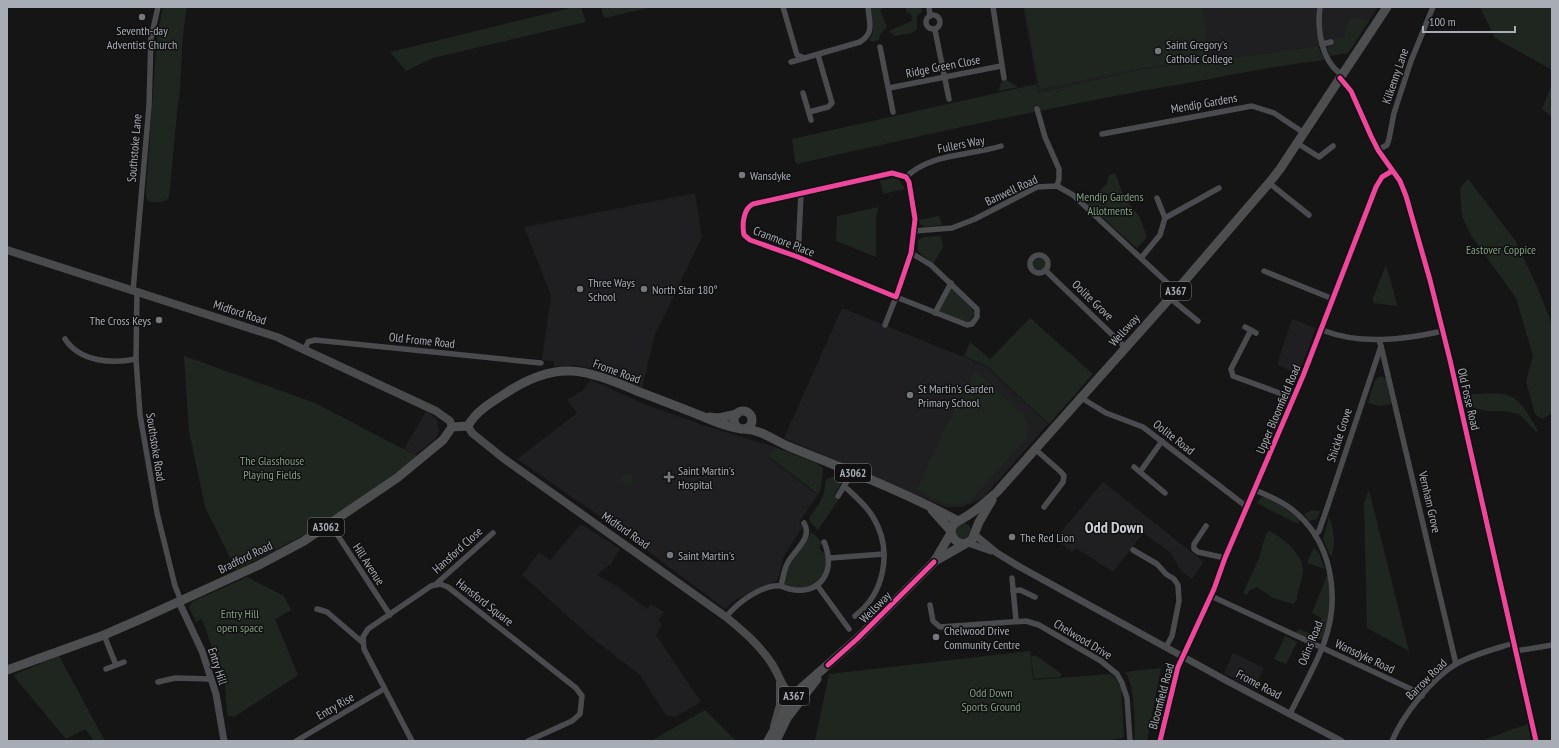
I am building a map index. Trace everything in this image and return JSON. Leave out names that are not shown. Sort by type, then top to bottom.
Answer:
[{"type":"main road","name":"A367","points":[[1341,76],[1387,7]]},
{"type":"main road","name":"Wellsway","points":[[934,562],[954,524],[997,492],[1080,397],[1170,298],[1269,183],[1304,134],[1341,76]]},
{"type":"main road","name":"Midford Road","points":[[7,250],[264,332],[305,349],[436,411],[450,421],[452,427]]},
{"type":"main road","name":"Frome Road","points":[[468,426],[479,412],[516,386],[546,374],[567,371],[596,374],[699,415],[720,425],[761,432],[779,442],[895,490],[960,520]]},
{"type":"main road","name":"Frome Road","points":[[699,415],[719,418],[747,412],[752,419],[779,442]]},
{"type":"main road","points":[[737,414],[735,422],[737,427],[744,429],[750,426],[752,419]]},
{"type":"main road","name":"Midford Road","points":[[468,426],[472,433],[503,458],[726,617],[759,646],[795,701]]},
{"type":"main road","points":[[452,427],[468,426]]},
{"type":"main road","name":"Bradford Road","points":[[8,668],[104,635],[259,565],[331,524],[397,478],[443,440],[452,427]]},
{"type":"main road","name":"Wellsway","points":[[772,739],[787,718],[795,701],[828,665],[857,639],[934,562],[966,543],[975,532],[997,492]]},
{"type":"main road","name":"Frome Road","points":[[927,506],[951,532]]},
{"type":"main road","points":[[960,520],[969,522],[975,532]]},
{"type":"main road","points":[[951,532],[955,540],[966,543]]},
{"type":"main road","points":[[772,739],[780,705],[780,678]]},
{"type":"street","name":"Southstoke Lane","points":[[135,291],[149,106],[151,38],[158,7]]},
{"type":"street","points":[[783,7],[797,55],[806,58]]},
{"type":"street","points":[[791,62],[860,42],[868,36],[870,29],[868,7]]},
{"type":"street","points":[[929,7],[930,16]]},
{"type":"street","points":[[992,7],[1004,78]]},
{"type":"street","name":"Old Fosse Road","points":[[1320,7],[1318,21],[1322,44],[1336,71],[1351,91],[1378,150],[1400,181],[1406,196],[1443,331],[1536,741]]},
{"type":"street","name":"Kilkenny Lane","points":[[1378,150],[1386,145],[1389,139],[1394,113],[1411,61],[1433,7]]},
{"type":"street","points":[[935,15],[940,20],[939,27],[935,30],[930,29],[926,24],[926,20],[930,16],[935,15]]},
{"type":"street","points":[[935,30],[949,99]]},
{"type":"street","points":[[1322,44],[1331,42]]},
{"type":"street","points":[[880,47],[893,112]]},
{"type":"street","points":[[809,112],[828,107],[832,103],[818,55]]},
{"type":"street","name":"Ridge Green Close","points":[[889,88],[1001,66]]},
{"type":"street","points":[[803,93],[811,120]]},
{"type":"street","name":"Mendip Gardens","points":[[1102,134],[1252,106],[1274,113],[1304,134]]},
{"type":"street","points":[[1037,109],[1045,137],[1059,170],[1057,186]]},
{"type":"street","points":[[1297,143],[1319,157],[1333,146]]},
{"type":"street","name":"Fullers Way","points":[[906,177],[915,168],[929,162],[945,157],[984,151],[1001,146]]},
{"type":"street","name":"Upper Bloomfield Road","points":[[1182,656],[1211,596],[1225,558],[1322,330],[1376,187],[1379,181],[1392,171]]},
{"type":"street","name":"Cranmore Place","points":[[906,177],[892,173],[750,206],[745,212],[743,232],[746,238],[750,240],[798,257],[967,325],[975,321],[977,317],[977,309],[951,283]]},
{"type":"street","points":[[885,325],[911,253],[914,231],[914,209],[909,182],[906,177]]},
{"type":"street","points":[[1269,183],[1309,215]]},
{"type":"street","name":"Banwell Road","points":[[914,231],[952,228],[975,219],[1037,187],[1057,186],[1073,195],[1176,291]]},
{"type":"street","points":[[1165,218],[1219,188]]},
{"type":"street","name":"Cranmore Place","points":[[798,257],[801,193]]},
{"type":"street","points":[[1141,258],[1160,236],[1165,218],[1157,198]]},
{"type":"street","points":[[911,253],[931,264],[951,283],[935,313]]},
{"type":"street","name":"Oolite Grove","points":[[1045,270],[1125,347]]},
{"type":"street","points":[[1264,271],[1333,299]]},
{"type":"street","name":"Southstoke Road","points":[[135,291],[136,359],[140,415],[152,492],[180,601]]},
{"type":"street","points":[[1170,298],[1198,321]]},
{"type":"street","points":[[1245,327],[1254,331],[1231,369],[1232,376],[1293,398]]},
{"type":"street","points":[[1322,330],[1380,343],[1443,331]]},
{"type":"street","points":[[65,339],[70,346],[86,356],[114,362],[136,359]]},
{"type":"street","name":"Old Frome Road","points":[[305,349],[308,342],[315,340],[540,363]]},
{"type":"street","name":"Shickle Grove","points":[[1315,534],[1319,530],[1326,512],[1380,343]]},
{"type":"street","name":"Vernham Grove","points":[[1380,343],[1456,664]]},
{"type":"street","name":"Oolite Road","points":[[1080,397],[1106,413],[1143,427],[1248,507]]},
{"type":"street","points":[[1140,472],[1162,441]]},
{"type":"street","points":[[1035,449],[1064,476],[1063,482],[1044,507]]},
{"type":"street","points":[[1134,467],[1165,493]]},
{"type":"street","points":[[838,496],[849,478]]},
{"type":"street","points":[[844,486],[858,498],[874,518],[881,536],[884,554],[883,568],[876,592],[870,602],[855,616]]},
{"type":"street","name":"Odins Road","points":[[1255,490],[1290,508],[1315,534],[1325,556],[1332,590],[1332,618],[1322,648],[1290,714]]},
{"type":"street","points":[[781,586],[789,560],[806,536],[807,527],[804,523]]},
{"type":"street","name":"Hill Avenue","points":[[331,524],[390,615]]},
{"type":"street","points":[[1206,526],[1194,544],[1194,549],[1198,552],[1225,558]]},
{"type":"street","name":"Frome Road","points":[[975,532],[997,553]]},
{"type":"street","name":"Hansford Close","points":[[436,584],[493,533]]},
{"type":"street","points":[[726,617],[739,603],[774,586],[781,586],[795,591],[801,591],[817,585],[828,571],[830,558],[824,542]]},
{"type":"street","name":"Frome Road","points":[[966,543],[997,553],[1182,656],[1341,741]]},
{"type":"street","points":[[1133,550],[1157,564],[1166,574],[1174,579],[1178,585],[1178,601],[1172,636],[1166,647]]},
{"type":"street","points":[[830,558],[884,554]]},
{"type":"street","points":[[1012,578],[1016,620]]},
{"type":"street","name":"Hansford Square","points":[[362,642],[368,629],[436,584],[448,587],[576,688],[582,696],[580,714],[572,721],[528,741]]},
{"type":"street","points":[[817,585],[849,629]]},
{"type":"street","points":[[1013,591],[1020,590],[1035,597]]},
{"type":"street","name":"Wansdyke Road","points":[[1211,596],[1415,691],[1422,696]]},
{"type":"street","name":"Entry Hill","points":[[180,601],[202,651],[216,694],[224,741]]},
{"type":"street","name":"Chelwood Drive","points":[[930,605],[933,621],[940,627],[1016,620],[1033,622],[1101,661],[1113,670],[1122,682],[1126,698],[1130,741]]},
{"type":"street","points":[[317,609],[327,612],[362,642],[384,689],[412,741]]},
{"type":"street","points":[[104,635],[116,665]]},
{"type":"street","name":"Barrow Road","points":[[1392,741],[1397,728],[1422,696],[1456,664],[1484,652],[1514,643]]},
{"type":"street","points":[[1516,651],[1552,645]]},
{"type":"street","name":"Bloomfield Road","points":[[1160,741],[1173,685],[1182,656]]},
{"type":"street","points":[[106,669],[124,662]]},
{"type":"street","points":[[158,682],[175,678],[211,679]]},
{"type":"street","name":"Entry Rise","points":[[296,741],[384,689]]},
{"type":"shaded area","name":"Saint Gregory's Catholic College","points":[[1023,7],[1378,7],[1348,53],[1330,56],[1326,45],[1139,70],[1039,93]]},
{"type":"shaded area","points":[[695,193],[702,237],[655,335],[642,388],[595,369],[575,365],[555,367],[553,361],[542,360],[551,295],[524,227]]},
{"type":"shaded area","name":"St Martin's Garden Primary School","points":[[842,308],[986,366],[1048,424],[983,498],[963,507],[945,507],[784,438]]},
{"type":"shaded area","points":[[1292,319],[1316,328],[1298,375],[1277,364]]},
{"type":"shaded area","name":"Saint Martin's Hospital","points":[[591,380],[647,405],[703,425],[775,447],[769,458],[818,495],[799,522],[803,526],[782,559],[783,561],[777,581],[735,600],[725,609],[624,533],[517,459],[577,413],[567,400],[582,391]]},
{"type":"shaded area","points":[[426,411],[437,419],[439,432],[436,438],[415,455],[404,449]]},
{"type":"shaded area","points":[[1103,482],[1204,562],[1192,579],[1182,572],[1170,552],[1143,533],[1113,572],[1076,548],[1072,552],[1055,539]]},
{"type":"shaded area","points":[[581,524],[620,549],[611,564],[597,575],[615,585],[647,609],[651,604],[664,612],[658,621],[662,624],[656,635],[701,702],[675,717],[666,715],[640,675],[592,638],[522,575],[539,552],[550,560]]},
{"type":"shaded area","points":[[1233,653],[1264,668],[1254,689],[1224,673]]},
{"type":"green space","points":[[163,7],[187,7],[169,198],[161,202],[155,202],[147,201],[146,192],[157,37]]},
{"type":"green space","points":[[574,7],[581,7],[586,22],[433,58],[406,71],[390,52]]},
{"type":"green space","points":[[601,7],[652,7],[604,18]]},
{"type":"green space","points":[[870,7],[884,7],[880,10],[887,27],[880,34],[879,40],[873,42],[869,40],[873,33]]},
{"type":"green space","points":[[906,7],[921,7],[922,12],[917,15],[917,29],[911,33],[895,36],[889,31],[912,21],[911,14],[906,12]]},
{"type":"green space","points":[[1025,7],[1202,7],[1209,59],[1138,69],[1040,89]]},
{"type":"green space","points":[[1480,7],[1552,7],[1552,70],[1495,38]]},
{"type":"green space","points":[[1350,16],[1369,21],[1348,53],[1330,56],[1327,48],[1335,46],[1334,39],[1344,37]]},
{"type":"green space","points":[[1318,46],[1324,60],[1262,69],[1098,99],[947,130],[797,164],[795,161],[792,139],[1037,84],[1039,93],[1139,70]]},
{"type":"green space","points":[[1007,80],[1018,87],[998,91],[1002,81]]},
{"type":"green space","points":[[1552,84],[1552,117],[1542,109]]},
{"type":"green space","name":"Mendip Gardens Allotments","points":[[1115,173],[1124,197],[1139,216],[1147,237],[1137,248],[1087,204],[1107,183],[1109,175]]},
{"type":"green space","points":[[893,178],[899,180],[905,189],[883,194],[880,181]]},
{"type":"green space","name":"Eastover Coppice","points":[[1468,179],[1515,240],[1536,284],[1552,324],[1552,413],[1542,419],[1535,414],[1526,382],[1533,356],[1516,298],[1472,237],[1462,217],[1460,188]]},
{"type":"green space","points":[[879,207],[876,216],[876,257],[836,241],[837,216]]},
{"type":"green space","points":[[939,216],[942,225],[925,227],[920,224],[919,220]]},
{"type":"green space","points":[[941,236],[943,247],[933,264],[918,251],[918,240],[924,237]]},
{"type":"green space","points":[[1039,258],[1043,260],[1045,264],[1043,268],[1039,270],[1035,268],[1033,264],[1035,260]]},
{"type":"green space","points":[[1386,265],[1397,306],[1373,303],[1373,298]]},
{"type":"green space","points":[[951,287],[972,309],[974,314],[970,321],[965,322],[939,311]]},
{"type":"green space","points":[[1030,318],[1093,374],[1049,424],[987,366],[964,356],[970,342],[990,359]]},
{"type":"green space","name":"The Glasshouse Playing Fields","points":[[184,356],[315,403],[417,456],[391,477],[308,533],[236,570],[205,507],[189,431]]},
{"type":"green space","points":[[975,371],[1023,414],[1028,426],[1027,437],[969,502],[961,504],[948,504],[936,500],[917,490],[945,428]]},
{"type":"green space","points":[[1381,376],[1386,379],[1391,404],[1380,406],[1368,403],[1375,380]]},
{"type":"green space","points":[[1473,394],[1496,394],[1514,398],[1522,406],[1538,430],[1536,432],[1519,414],[1505,411],[1487,411],[1462,405],[1460,398]]},
{"type":"green space","points":[[775,447],[816,463],[823,468],[821,489],[818,494],[769,457]]},
{"type":"green space","points":[[627,473],[631,475],[633,479],[631,483],[627,485],[623,483],[621,479],[623,475]]},
{"type":"green space","points":[[834,476],[843,481],[834,495],[839,499],[818,530],[811,523],[809,518],[819,504],[824,493],[826,479]]},
{"type":"green space","points":[[1369,490],[1409,651],[1367,628],[1364,503]]},
{"type":"green space","points":[[1263,496],[1283,507],[1300,520],[1298,524],[1257,503]]},
{"type":"green space","points":[[1312,510],[1320,511],[1317,519],[1309,521],[1304,514]]},
{"type":"green space","points":[[1329,517],[1334,537],[1334,548],[1331,557],[1323,539]]},
{"type":"green space","points":[[960,523],[966,523],[971,528],[969,537],[966,539],[960,539],[955,534],[955,528]]},
{"type":"green space","points":[[1269,531],[1292,547],[1300,559],[1303,572],[1297,600],[1293,604],[1273,598],[1257,587],[1250,590],[1247,595],[1243,593],[1259,558],[1266,534]]},
{"type":"green space","points":[[811,533],[814,534],[822,543],[819,547],[822,553],[826,551],[826,561],[821,577],[811,586],[804,588],[795,588],[785,585],[786,572],[793,557]]},
{"type":"green space","points":[[1314,547],[1319,553],[1325,569],[1307,563]]},
{"type":"green space","points":[[1328,573],[1330,606],[1326,631],[1323,639],[1311,640],[1296,633],[1298,629],[1309,633],[1319,631],[1321,618],[1312,613]]},
{"type":"green space","name":"Entry Hill open space","points":[[247,577],[284,596],[291,610],[275,619],[298,675],[234,717],[227,715],[225,685],[202,619],[196,622],[189,607],[192,602]]},
{"type":"green space","points":[[1285,636],[1297,642],[1286,664],[1274,659]]},
{"type":"green space","name":"Odd Down Sports Ground","points":[[1030,651],[1033,680],[1111,674],[1121,688],[1124,738],[1104,741],[815,741],[829,674]]},
{"type":"green space","points":[[1035,655],[1062,674],[1060,677],[1034,679],[1031,657]]},
{"type":"green space","points":[[59,656],[105,741],[94,741],[85,729],[66,739],[13,675]]},
{"type":"green space","points":[[1161,668],[1147,741],[1135,741],[1133,695],[1129,678],[1125,672]]},
{"type":"green space","points":[[705,710],[736,741],[651,741]]},
{"type":"green space","points":[[1528,724],[1531,741],[1480,741]]},
{"type":"cycle path","points":[[1340,78],[1351,91],[1378,150],[1400,181],[1406,196],[1430,280],[1450,360],[1536,741]]},
{"type":"cycle path","points":[[1160,741],[1178,667],[1214,589],[1225,558],[1303,376],[1376,187],[1382,177],[1392,171]]},
{"type":"cycle path","points":[[892,173],[906,177],[909,182],[915,219],[911,253],[896,297],[798,257],[750,240],[744,235],[743,222],[745,213],[753,204],[892,173]]},
{"type":"cycle path","points":[[828,665],[857,639],[934,562]]},
{"type":"place","name":"Seventh-day Adventist Church","points":[[142,17]]},
{"type":"place","name":"Saint Gregory's Catholic College","points":[[1158,51]]},
{"type":"place","name":"Wansdyke","points":[[742,175]]},
{"type":"place","name":"Three Ways School","points":[[580,289]]},
{"type":"place","name":"North Star 180°","points":[[644,289]]},
{"type":"place","name":"The Cross Keys","points":[[159,320]]},
{"type":"place","name":"St Martin's Garden Primary School","points":[[910,395]]},
{"type":"place","name":"Saint Martin's Hospital","points":[[669,477]]},
{"type":"place","name":"The Red Lion","points":[[1012,537]]},
{"type":"place","name":"Saint Martin's","points":[[670,555]]},
{"type":"place","name":"Chelwood Drive Community Centre","points":[[936,637]]},
{"type":"district","name":"Odd Down","points":[[1114,527]]}]
